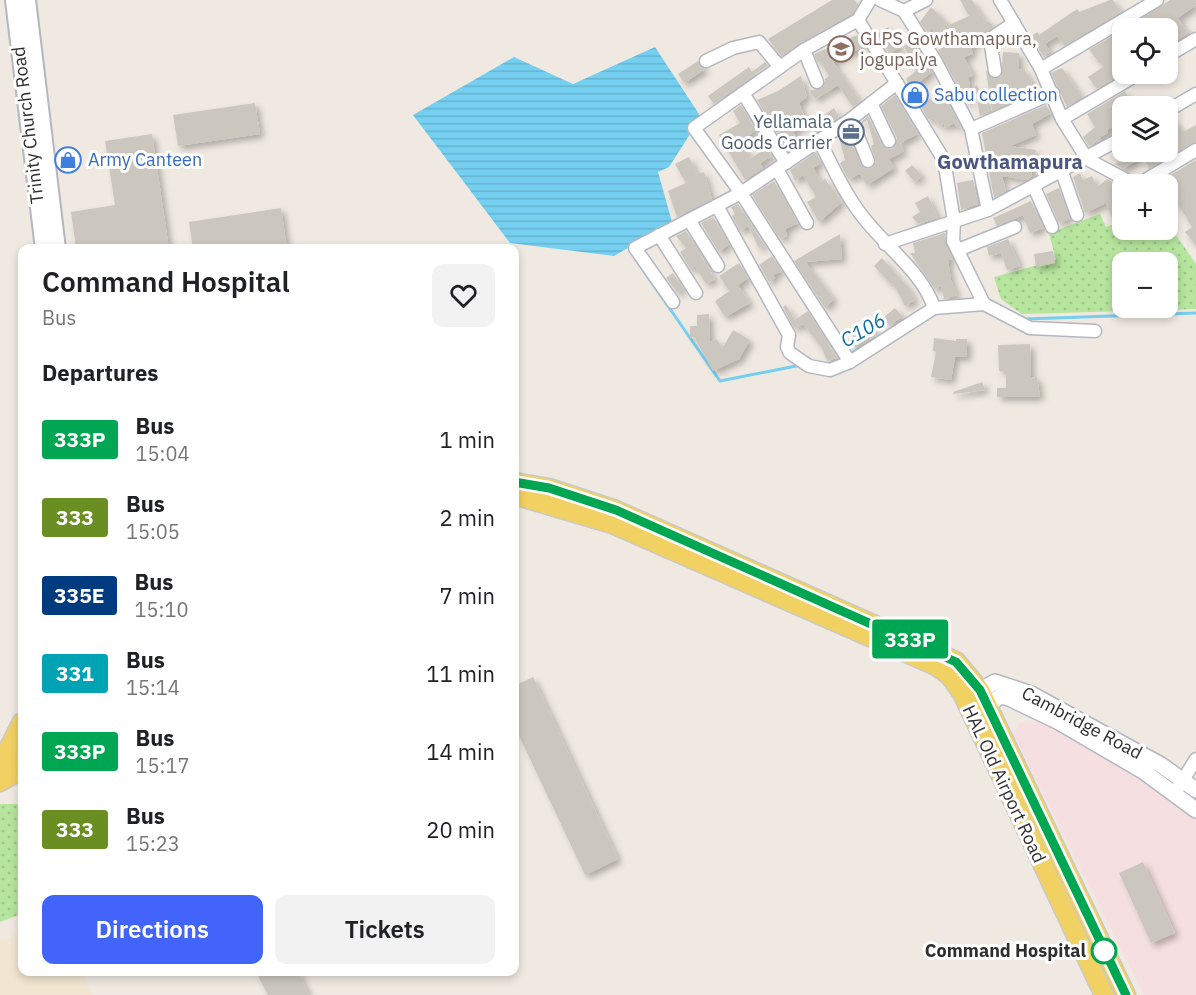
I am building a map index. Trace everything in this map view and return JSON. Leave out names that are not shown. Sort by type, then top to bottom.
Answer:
[{"type":"main road","name":"Trinity Church Road","points":[[14,0],[43,244]]},
{"type":"main road","name":"Trinity Church Road","points":[[27,0],[56,244]]},
{"type":"main road","name":"HAL Old Airport Road","points":[[519,483],[549,488],[616,510],[918,643],[956,662],[1126,995]]},
{"type":"main road","name":"HAL Old Airport Road","points":[[519,496],[612,524],[936,666],[949,675],[976,703],[1104,995]]},
{"type":"main road","points":[[0,765],[18,730]]},
{"type":"main road","points":[[0,782],[16,774],[18,769]]},
{"type":"street","points":[[850,362],[741,193],[694,128],[804,50],[858,20],[870,0]]},
{"type":"street","points":[[879,0],[904,11],[936,62],[971,129],[988,210]]},
{"type":"street","points":[[904,11],[926,0]]},
{"type":"street","points":[[1000,0],[1041,69],[1062,119],[1087,159],[1116,174]]},
{"type":"street","points":[[1041,69],[1157,0]]},
{"type":"street","points":[[858,20],[944,160],[954,221],[953,241],[984,304]]},
{"type":"street","points":[[994,71],[990,39],[1014,23]]},
{"type":"street","points":[[1178,50],[1196,39]]},
{"type":"street","points":[[706,61],[733,48],[759,42],[780,67]]},
{"type":"street","points":[[804,50],[817,82]]},
{"type":"street","points":[[673,302],[635,248],[741,193],[851,119],[897,83]]},
{"type":"street","points":[[1062,119],[1121,84]]},
{"type":"street","points":[[743,93],[782,166],[807,222]]},
{"type":"street","points":[[971,129],[1053,93]]},
{"type":"street","points":[[1178,105],[1196,94]]},
{"type":"street","points":[[871,104],[889,141]]},
{"type":"street","points":[[851,119],[868,161]]},
{"type":"street","points":[[819,140],[846,192],[885,244],[926,287],[933,305]]},
{"type":"street","points":[[885,244],[988,210],[1112,144]]},
{"type":"street","points":[[1154,174],[1196,150]]},
{"type":"street","points":[[1062,172],[1077,215]]},
{"type":"street","points":[[1034,187],[1052,227]]},
{"type":"street","points":[[717,207],[789,335],[787,347],[790,353],[809,366],[830,370],[850,362],[933,305],[984,304],[1030,328],[1095,331]]},
{"type":"street","points":[[689,220],[718,266]]},
{"type":"street","points":[[958,250],[1015,227]]},
{"type":"street","points":[[659,235],[696,293]]},
{"type":"street","name":"Cambridge Road","points":[[976,703],[995,682],[1031,694],[1183,780],[1196,790]]},
{"type":"street","name":"Cambridge Road","points":[[976,703],[1001,696],[1059,722],[1143,771],[1196,810]]},
{"type":"street","points":[[1174,794],[1196,759]]},
{"type":"shaded area","points":[[1021,722],[1047,722],[1139,777],[1196,818],[1196,995],[1144,995],[1013,734]]},
{"type":"shaded area","points":[[18,933],[18,976],[84,976],[92,995],[0,995],[0,940],[6,940]]},
{"type":"green space","points":[[1100,214],[1106,227],[1112,225],[1112,240],[1178,240],[1178,238],[1196,264],[1196,309],[1178,310],[1178,252],[1112,252],[1112,311],[1022,314],[1001,299],[994,277],[1056,260],[1049,233]]},
{"type":"green space","points":[[0,804],[18,804],[18,915],[0,922]]},
{"type":"water","points":[[655,47],[701,117],[669,167],[658,172],[672,222],[614,256],[510,243],[413,115],[514,57],[573,84]]},
{"type":"building","points":[[832,0],[855,0],[858,5],[853,13],[781,56],[768,39]]},
{"type":"building","points":[[960,0],[972,0],[984,19],[994,26],[971,48],[973,54],[964,57],[973,75],[968,78],[969,106],[938,50],[946,46],[932,28],[927,32],[920,22],[931,7],[949,25],[969,16]]},
{"type":"building","points":[[1113,0],[1121,12],[1064,46],[1057,36],[1045,44],[1050,51],[1043,56],[1031,36],[1038,32],[1039,35],[1077,9],[1079,12]]},
{"type":"building","points":[[1170,0],[1196,0],[1196,5],[1178,18],[1141,18]]},
{"type":"building","points":[[1178,18],[1188,33],[1178,39]]},
{"type":"building","points":[[888,27],[901,47],[889,53],[877,34]]},
{"type":"building","points":[[857,35],[863,47],[833,62],[860,101],[853,107],[838,85],[815,99],[809,91],[823,87],[825,79],[829,76],[814,54]]},
{"type":"building","points":[[1112,36],[1112,80],[1097,89],[1088,77],[1103,67],[1089,50]]},
{"type":"building","points":[[912,41],[932,72],[910,89],[906,79],[916,71],[904,46]]},
{"type":"building","points":[[1003,52],[1019,53],[1019,70],[1024,69],[1031,80],[1033,93],[992,111],[986,70],[992,78],[1001,77]]},
{"type":"building","points":[[698,61],[705,69],[684,83],[678,74]]},
{"type":"building","points":[[765,62],[768,65],[714,104],[708,96],[749,67],[752,72]]},
{"type":"building","points":[[1062,68],[1082,97],[1067,107],[1051,73]]},
{"type":"building","points":[[801,76],[807,97],[799,103],[807,123],[793,132],[800,143],[788,151],[757,100],[778,91]]},
{"type":"building","points":[[977,85],[990,112],[980,116],[975,86]]},
{"type":"building","points":[[942,91],[961,127],[958,128],[954,123],[945,128],[944,123],[940,126],[933,118],[929,120],[920,105]]},
{"type":"building","points":[[1125,91],[1128,96],[1117,96]]},
{"type":"building","points":[[895,95],[918,134],[900,143],[904,151],[889,159],[894,168],[867,185],[860,174],[848,179],[840,163],[845,160],[839,137],[847,132],[861,165],[866,169],[872,168],[876,162],[871,146],[874,144],[867,120],[862,124],[861,122],[868,116],[882,145],[888,149],[893,148],[897,138],[881,106]]},
{"type":"building","points":[[1112,99],[1112,106],[1108,106],[1112,112],[1112,127],[1107,130],[1108,133],[1099,138],[1101,140],[1089,146],[1083,137],[1095,127],[1087,114]]},
{"type":"building","points":[[255,103],[260,134],[178,146],[173,115]]},
{"type":"building","points":[[741,105],[756,130],[740,142],[751,158],[767,148],[772,156],[760,163],[763,168],[745,180],[719,135],[740,123],[733,111]]},
{"type":"building","points":[[1046,105],[1051,113],[1032,124],[1036,135],[1010,146],[1036,150],[1031,177],[1027,180],[1002,176],[1006,191],[994,198],[982,133]]},
{"type":"building","points":[[834,108],[839,117],[816,132],[810,125]]},
{"type":"building","points":[[1196,125],[1196,142],[1178,152],[1178,126],[1183,132]]},
{"type":"building","points":[[152,134],[168,244],[75,244],[71,212],[115,205],[105,141]]},
{"type":"building","points":[[816,152],[821,163],[813,168],[821,182],[825,179],[842,202],[819,222],[807,202],[816,197],[803,175],[795,181],[790,170]]},
{"type":"building","points":[[689,157],[697,174],[704,172],[712,199],[677,217],[668,191],[686,183],[675,164]]},
{"type":"building","points":[[1196,160],[1196,246],[1185,232],[1192,227],[1178,204],[1178,174],[1172,174]]},
{"type":"building","points":[[1119,162],[1134,162],[1123,169],[1115,164]]},
{"type":"building","points":[[1146,162],[1161,162],[1150,168]]},
{"type":"building","points":[[912,165],[922,176],[915,182],[905,171]]},
{"type":"building","points":[[1080,173],[1083,180],[1092,176],[1097,187],[1107,179],[1112,182],[1112,218],[1106,203],[1085,213],[1073,177]]},
{"type":"building","points":[[973,180],[978,204],[961,210],[957,183]]},
{"type":"building","points":[[774,181],[798,223],[785,229],[787,236],[780,239],[752,195]]},
{"type":"building","points":[[1059,188],[1070,219],[1059,223],[1046,194]]},
{"type":"building","points":[[928,196],[938,218],[918,224],[912,217],[920,212],[915,203]]},
{"type":"building","points":[[1031,201],[1043,228],[1030,233],[1023,215],[997,226],[993,218]]},
{"type":"building","points":[[738,204],[765,246],[759,248],[748,226],[740,231],[732,216],[735,214],[731,207]]},
{"type":"building","points":[[281,208],[286,244],[192,244],[189,222]]},
{"type":"building","points":[[713,217],[729,244],[719,252],[701,223]]},
{"type":"building","points":[[686,231],[715,279],[706,284],[695,266],[691,270],[680,252],[686,248],[676,236]]},
{"type":"building","points":[[945,233],[945,244],[952,259],[948,260],[951,280],[957,295],[944,299],[941,286],[935,289],[910,253],[915,253],[913,243]]},
{"type":"building","points":[[840,234],[842,259],[805,262],[834,299],[825,308],[794,261]]},
{"type":"building","points":[[1008,239],[1020,266],[1007,270],[1001,253],[989,256],[987,247]]},
{"type":"building","points":[[1053,251],[1055,263],[1036,267],[1034,254]]},
{"type":"building","points":[[772,256],[782,271],[773,275],[775,278],[769,282],[759,265]]},
{"type":"building","points":[[882,258],[908,287],[915,300],[905,306],[893,283],[891,284],[874,266]]},
{"type":"building","points":[[739,263],[748,278],[738,285],[750,303],[725,317],[715,301],[729,291],[719,276]]},
{"type":"building","points":[[673,273],[683,289],[678,293],[666,278]]},
{"type":"building","points":[[786,305],[795,320],[808,311],[837,358],[827,361],[822,348],[803,324],[794,328],[783,307]]},
{"type":"building","points":[[895,308],[902,316],[890,326],[883,318]]},
{"type":"building","points":[[709,314],[710,342],[717,339],[722,349],[733,330],[750,340],[739,359],[713,371],[694,337],[690,338],[690,326],[697,326],[697,315]]},
{"type":"building","points":[[866,322],[878,334],[870,340],[866,335],[854,346],[848,340]]},
{"type":"building","points":[[934,338],[956,341],[956,339],[967,339],[967,357],[955,357],[951,380],[931,377],[936,352],[933,351]]},
{"type":"building","points":[[1030,344],[1031,378],[1037,377],[1040,397],[997,397],[997,388],[1006,388],[1006,371],[999,371],[998,345]]},
{"type":"building","points":[[982,382],[985,390],[954,394],[953,392]]},
{"type":"building","points":[[533,677],[618,859],[585,875],[519,736],[519,684]]},
{"type":"building","points":[[1143,862],[1175,933],[1151,943],[1119,873]]},
{"type":"building","points":[[258,976],[300,976],[309,995],[268,995]]},
{"type":"waterway","name":"C106","points":[[636,260],[720,381],[801,365]]},
{"type":"waterway","name":"C106","points":[[989,301],[1026,319],[1196,313]]},
{"type":"waterway","name":"C106","points":[[850,354],[875,339]]},
{"type":"bus line","name":"333P","points":[[519,483],[549,488],[616,510],[918,643],[956,662],[980,690],[1126,995]]},
{"type":"place","name":"GLPS Gowthamapura, jogupalya","points":[[841,49]]},
{"type":"place","name":"Sabu collection","points":[[915,95]]},
{"type":"place","name":"Yellamala Goods Carrier","points":[[851,132]]},
{"type":"place","name":"Army Canteen","points":[[68,160]]},
{"type":"place","name":"Command Hospital","points":[[1104,951]]},
{"type":"district","name":"Gowthamapura","points":[[1010,162]]}]
